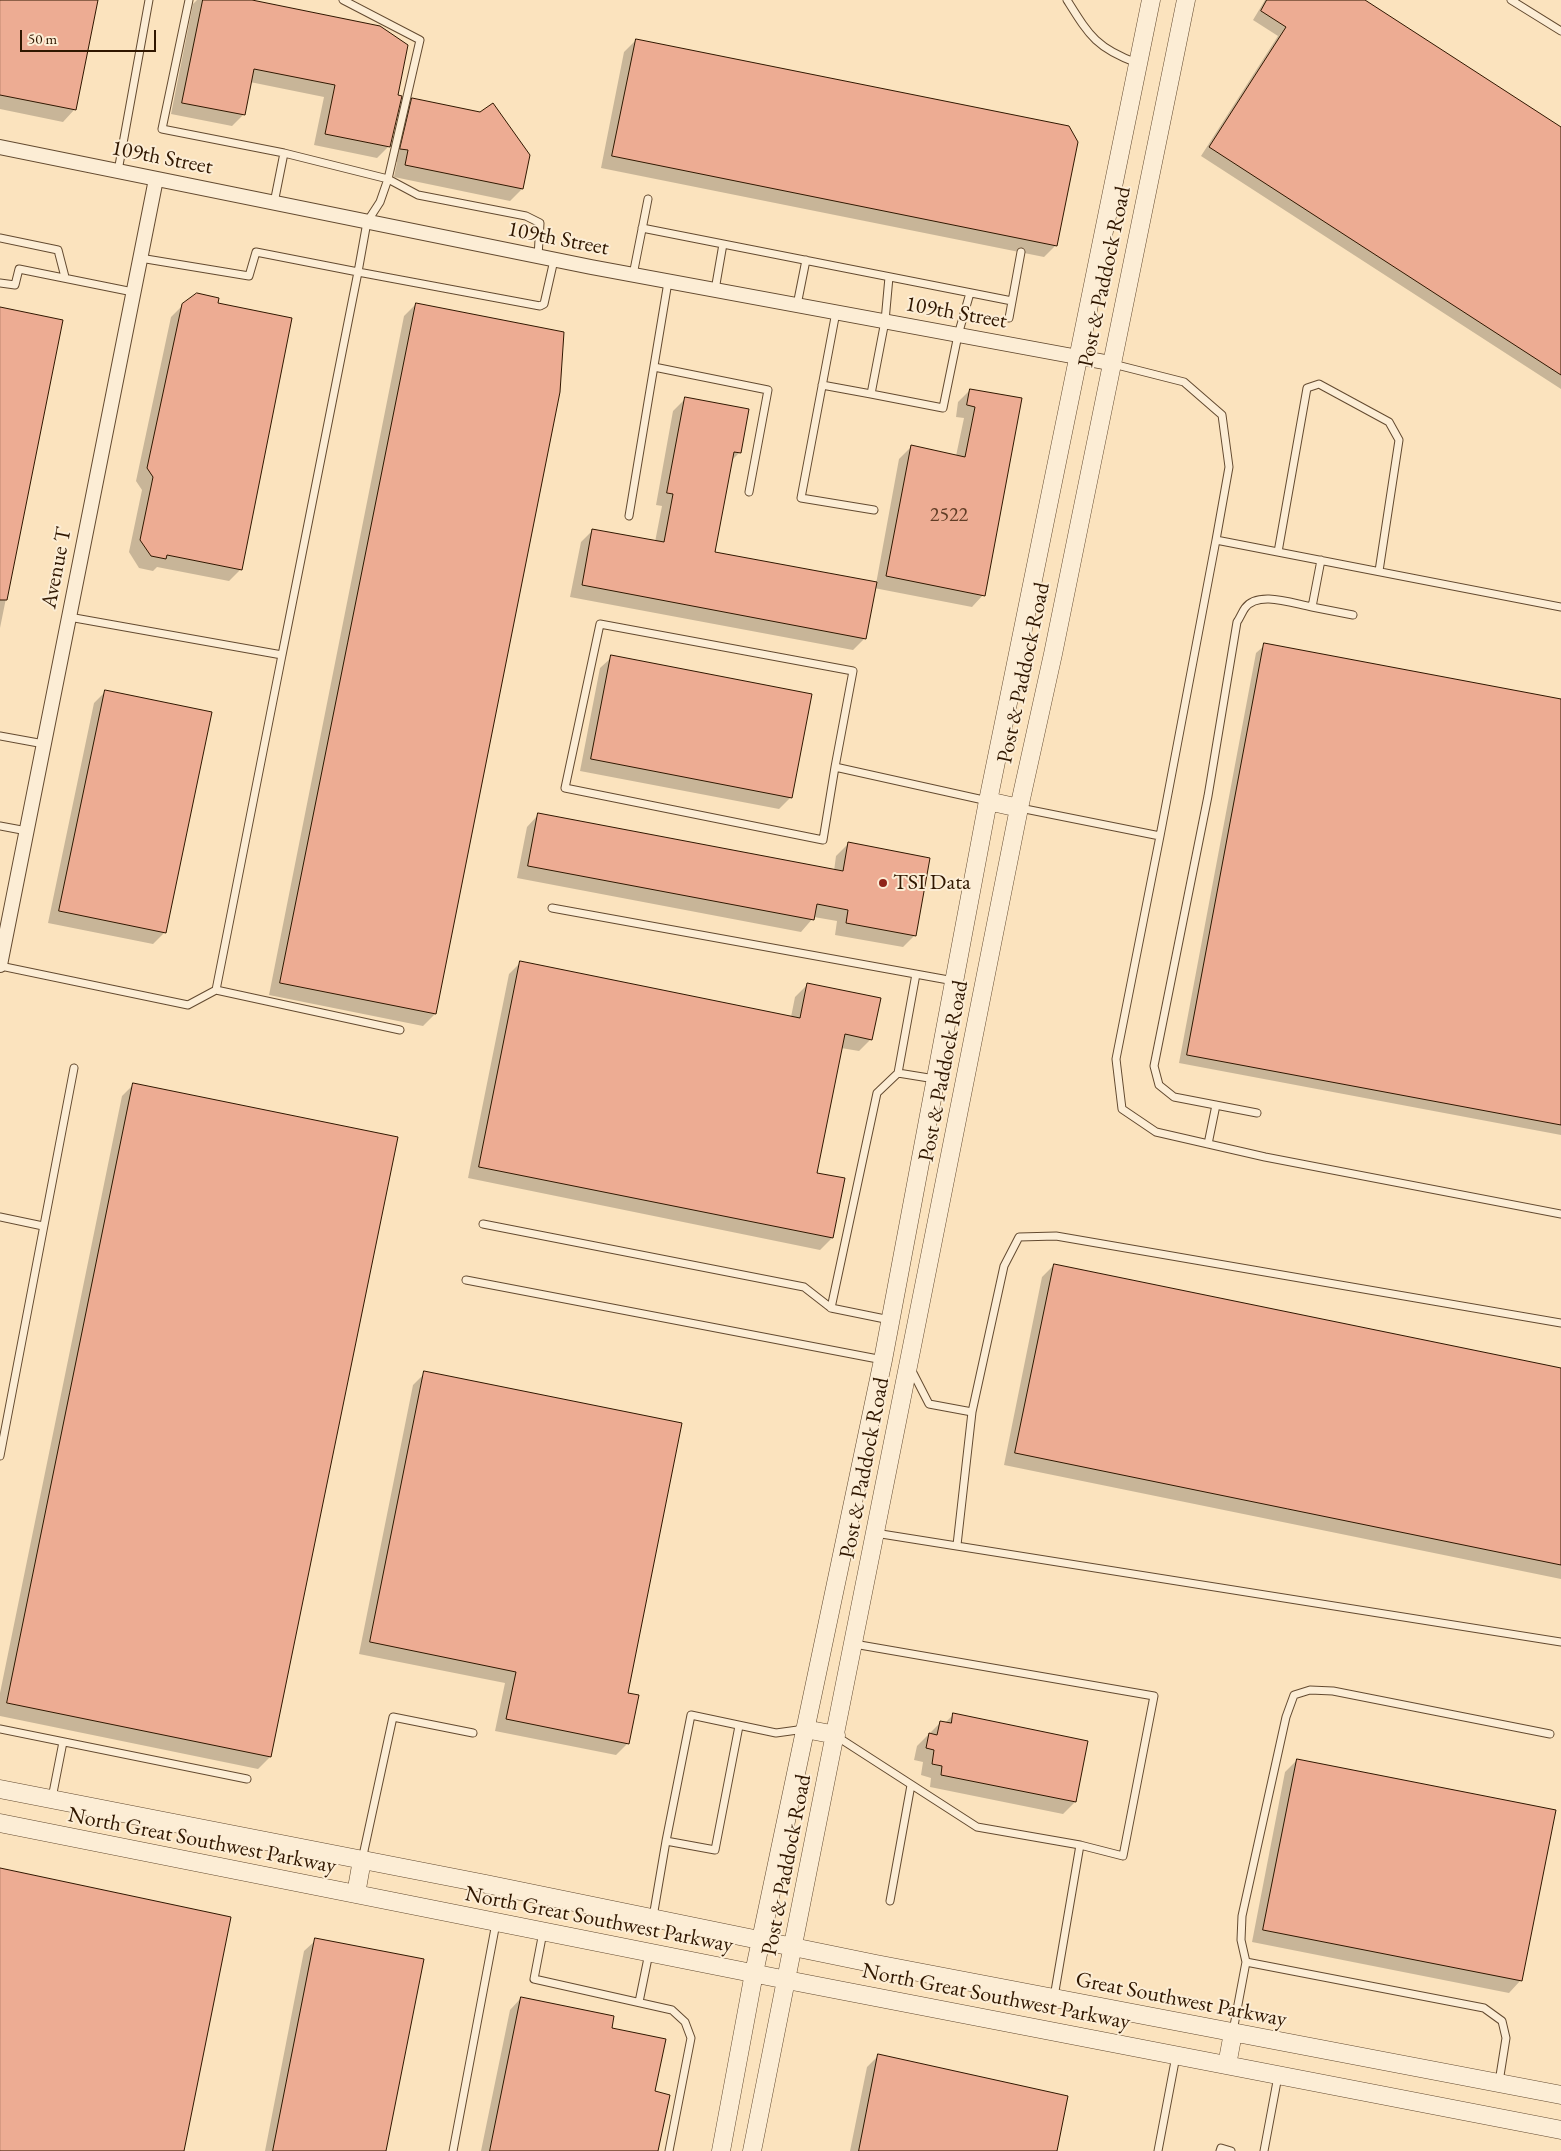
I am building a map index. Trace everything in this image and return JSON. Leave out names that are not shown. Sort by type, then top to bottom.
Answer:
[{"type":"street","name":"Post & Paddock Road","points":[[721,2151],[754,1973],[883,1360],[988,801],[1151,0]]},
{"type":"street","name":"Post & Paddock Road","points":[[752,2151],[1019,808],[1053,654],[1110,363],[1186,0]]},
{"type":"street","name":"109th Street","points":[[0,148],[538,257],[1110,363]]},
{"type":"street","name":"Avenue T","points":[[0,966],[156,179]]},
{"type":"street","points":[[988,801],[1019,808]]},
{"type":"street","points":[[883,1360],[909,1365]]},
{"type":"street","points":[[806,1729],[836,1735]]},
{"type":"street","name":"North Great Southwest Parkway","points":[[0,1789],[793,1947]]},
{"type":"street","name":"North Great Southwest Parkway","points":[[0,1823],[649,1953],[1561,2130]]},
{"type":"street","points":[[356,1894],[362,1860]]},
{"type":"street","name":"Great Southwest Parkway","points":[[793,1947],[1498,2085],[1561,2095]]},
{"type":"street","points":[[1227,2065],[1233,2033]]},
{"type":"lane","points":[[118,171],[149,0]]},
{"type":"lane","points":[[189,0],[162,130],[284,153],[388,180],[418,195],[526,216],[540,223],[538,257]]},
{"type":"lane","points":[[216,990],[367,222],[380,202],[388,180],[420,40],[343,0]]},
{"type":"lane","points":[[1067,0],[1090,37],[1119,57],[1138,64]]},
{"type":"lane","points":[[1511,0],[1561,31]]},
{"type":"lane","points":[[274,203],[284,153]]},
{"type":"lane","points":[[632,275],[648,199]]},
{"type":"lane","points":[[642,228],[1012,301]]},
{"type":"lane","points":[[0,238],[58,250],[66,276]]},
{"type":"lane","points":[[716,290],[723,244]]},
{"type":"lane","points":[[140,258],[249,276],[256,252],[540,306],[544,304],[554,260]]},
{"type":"lane","points":[[1009,318],[1021,252]]},
{"type":"lane","points":[[797,305],[806,260]]},
{"type":"lane","points":[[0,282],[15,285],[19,268],[66,276],[133,292]]},
{"type":"lane","points":[[871,394],[885,321],[889,276]]},
{"type":"lane","points":[[629,516],[668,282]]},
{"type":"lane","points":[[822,385],[943,408],[958,335],[970,293]]},
{"type":"lane","points":[[836,312],[801,498],[874,510]]},
{"type":"lane","points":[[1110,363],[1184,382],[1222,415],[1229,467],[1116,1059],[1122,1109],[1156,1132],[1561,1214]]},
{"type":"lane","points":[[654,367],[768,390],[750,492]]},
{"type":"lane","points":[[1278,552],[1307,388],[1319,384],[1389,422],[1399,440],[1378,571]]},
{"type":"lane","points":[[1216,540],[1561,607]]},
{"type":"lane","points":[[1312,608],[1321,560]]},
{"type":"lane","points":[[1257,1113],[1174,1097],[1159,1085],[1154,1066],[1208,796],[1238,622],[1245,607],[1254,601],[1268,599],[1353,615]]},
{"type":"lane","points":[[69,617],[282,655]]},
{"type":"lane","points":[[600,624],[853,671],[835,767],[823,840],[565,788],[600,624]]},
{"type":"lane","points":[[0,736],[44,744]]},
{"type":"lane","points":[[835,767],[988,801]]},
{"type":"lane","points":[[1019,808],[1160,836]]},
{"type":"lane","points":[[0,826],[27,832]]},
{"type":"lane","points":[[552,908],[954,981]]},
{"type":"lane","points":[[0,966],[188,1005],[216,990],[400,1030]]},
{"type":"lane","points":[[831,1308],[877,1093],[898,1073],[916,974]]},
{"type":"lane","points":[[0,1456],[74,1068]]},
{"type":"lane","points":[[898,1073],[936,1080]]},
{"type":"lane","points":[[1208,1144],[1216,1105]]},
{"type":"lane","points":[[0,1217],[44,1226]]},
{"type":"lane","points":[[483,1224],[804,1287],[831,1308],[890,1320]]},
{"type":"lane","points":[[957,1545],[972,1412],[1004,1266],[1020,1237],[1056,1236],[1561,1323]]},
{"type":"lane","points":[[466,1280],[883,1360]]},
{"type":"lane","points":[[909,1365],[928,1404],[972,1412]]},
{"type":"lane","points":[[875,1533],[1561,1642]]},
{"type":"lane","points":[[836,1735],[977,1827],[1080,1845],[1123,1856],[1154,1696],[853,1644]]},
{"type":"lane","points":[[1233,2033],[1246,1962],[1241,1940],[1242,1916],[1286,1717],[1294,1695],[1310,1690],[1333,1691],[1550,1734]]},
{"type":"lane","points":[[652,1918],[691,1715],[776,1732],[806,1729]]},
{"type":"lane","points":[[362,1860],[393,1718],[473,1733]]},
{"type":"lane","points":[[666,1841],[715,1850],[739,1726]]},
{"type":"lane","points":[[0,1729],[247,1779]]},
{"type":"lane","points":[[52,1798],[63,1742]]},
{"type":"lane","points":[[890,1901],[911,1785]]},
{"type":"lane","points":[[1054,1997],[1080,1845]]},
{"type":"lane","points":[[452,2151],[496,1922]]},
{"type":"lane","points":[[543,1932],[534,1979],[672,2010],[685,2022],[691,2038],[669,2151]]},
{"type":"lane","points":[[640,2002],[649,1953]]},
{"type":"lane","points":[[1246,1962],[1484,2008],[1502,2021],[1506,2038],[1498,2085]]},
{"type":"lane","points":[[1158,2151],[1177,2055]]},
{"type":"lane","points":[[1264,2151],[1278,2075]]},
{"type":"lane","points":[[1220,2151],[1221,2148],[1232,2151]]},
{"type":"building","points":[[0,0],[98,0],[76,110],[0,95]]},
{"type":"building","points":[[203,0],[252,0],[380,26],[408,45],[398,95],[402,96],[390,147],[325,134],[335,85],[254,69],[245,115],[182,103]]},
{"type":"building","points":[[1267,0],[1365,0],[1561,127],[1561,375],[1209,147],[1286,27],[1261,11]]},
{"type":"building","points":[[636,39],[1069,126],[1078,142],[1057,246],[612,156]]},
{"type":"building","points":[[412,98],[480,112],[493,103],[530,155],[523,189],[405,165],[408,150],[400,149]]},
{"type":"building","points":[[197,293],[219,298],[218,303],[292,318],[242,570],[167,555],[166,559],[151,556],[140,540],[153,477],[147,468],[182,304]]},
{"type":"building","points":[[416,303],[564,332],[560,392],[436,1014],[280,983]]},
{"type":"building","points":[[0,307],[63,320],[7,600],[0,600]]},
{"type":"building","points":[[970,389],[1022,398],[985,596],[886,576],[911,445],[965,457],[975,407],[967,405]]},
{"type":"building","points":[[685,397],[749,409],[741,453],[734,452],[715,552],[877,582],[866,639],[582,585],[592,529],[664,542],[673,494],[667,493]]},
{"type":"building","points":[[1264,643],[1561,699],[1561,1125],[1187,1055]]},
{"type":"building","points":[[611,655],[812,694],[792,798],[591,759]]},
{"type":"building","points":[[105,690],[212,712],[166,933],[59,911]]},
{"type":"building","points":[[538,813],[843,871],[848,842],[930,858],[916,936],[846,923],[848,910],[817,904],[814,920],[528,866]]},
{"type":"building","points":[[520,961],[800,1018],[807,983],[881,998],[872,1040],[845,1034],[817,1173],[845,1178],[833,1238],[479,1167]]},
{"type":"building","points":[[133,1083],[398,1137],[271,1757],[7,1703]]},
{"type":"building","points":[[1054,1264],[1561,1368],[1561,1565],[1015,1453]]},
{"type":"building","points":[[424,1371],[682,1423],[628,1693],[639,1695],[629,1744],[506,1719],[516,1672],[370,1642]]},
{"type":"building","points":[[953,1713],[1088,1741],[1076,1802],[941,1775],[942,1766],[932,1764],[934,1750],[926,1748],[929,1733],[937,1735],[940,1721],[951,1723]]},
{"type":"building","points":[[1297,1759],[1556,1810],[1522,1981],[1263,1930]]},
{"type":"building","points":[[0,1868],[231,1917],[184,2151],[0,2151]]},
{"type":"building","points":[[315,1938],[424,1959],[386,2151],[273,2151]]},
{"type":"building","points":[[521,1997],[614,2016],[612,2028],[666,2039],[655,2091],[670,2095],[658,2151],[490,2151]]},
{"type":"building","points":[[878,2054],[1068,2096],[1057,2151],[859,2151]]},
{"type":"place","name":"TSI Data","points":[[883,883]]}]
